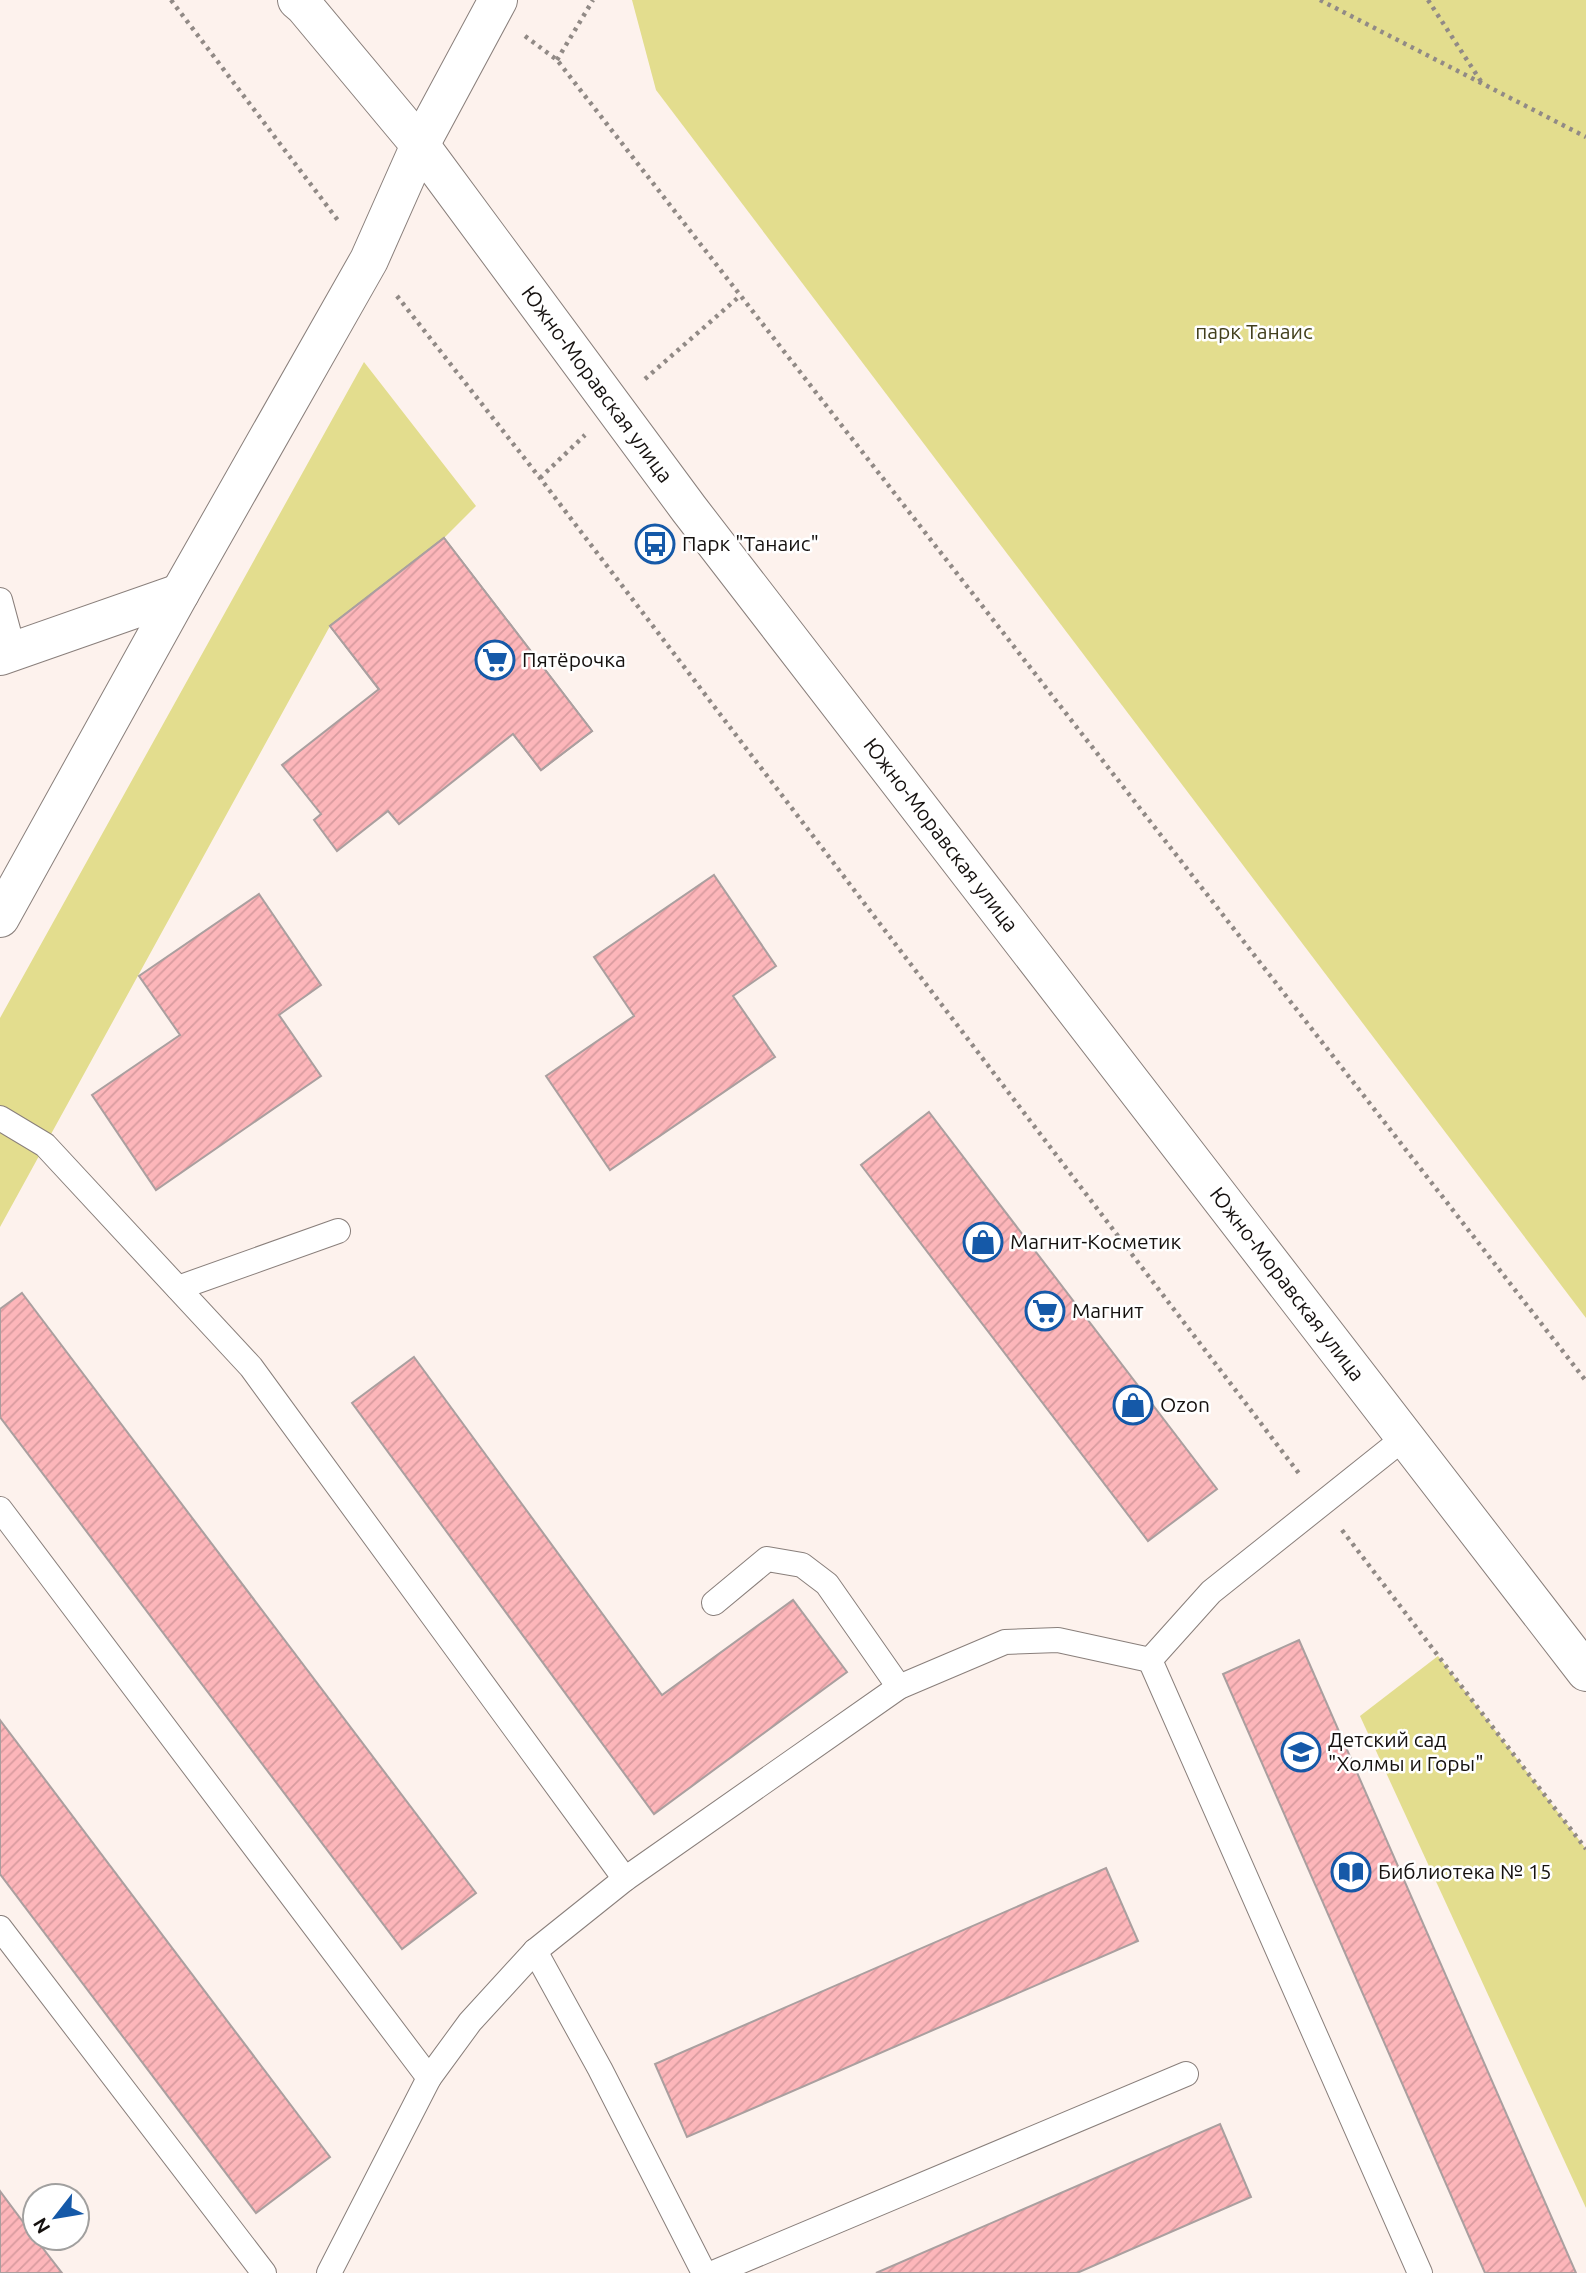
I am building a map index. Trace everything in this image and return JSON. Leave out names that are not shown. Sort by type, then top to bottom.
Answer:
[{"type":"main road","name":"Южно-Моравская улица","points":[[297,0],[419,145],[689,509],[1586,1672]]},
{"type":"main road","points":[[0,918],[369,260],[419,145],[498,0]]},
{"type":"main road","points":[[7,654],[180,593]]},
{"type":"lane","points":[[0,600],[7,654]]},
{"type":"lane","points":[[0,1118],[45,1145],[251,1367],[625,1879]]},
{"type":"lane","points":[[178,1288],[338,1231]]},
{"type":"lane","points":[[1150,1660],[1211,1592],[1404,1438]]},
{"type":"lane","points":[[0,1509],[429,2078]]},
{"type":"lane","points":[[714,1603],[767,1559],[802,1565],[827,1584],[899,1688]]},
{"type":"lane","points":[[329,2273],[429,2078],[470,2022],[535,1951],[625,1879],[899,1688],[1005,1642],[1058,1640],[1150,1660]]},
{"type":"lane","points":[[1150,1660],[1420,2273]]},
{"type":"lane","points":[[0,1928],[264,2273]]},
{"type":"lane","points":[[535,1951],[600,2069],[704,2273]]},
{"type":"lane","points":[[713,2273],[1185,2074]]},
{"type":"path","points":[[171,0],[369,260],[540,478],[1586,1849]]},
{"type":"path","points":[[593,0],[557,60],[1586,1381]]},
{"type":"path","points":[[1320,0],[1586,137]]},
{"type":"path","points":[[1428,0],[1482,84]]},
{"type":"green space","name":"парк Танаис","points":[[632,0],[1586,0],[1586,1318],[656,90]]},
{"type":"green space","points":[[364,362],[476,506],[444,538],[330,626],[0,1227],[0,1018]]},
{"type":"green space","points":[[1438,1656],[1586,1849],[1586,2208],[1360,1716]]},
{"type":"building","points":[[444,538],[592,731],[541,770],[472,681],[478,677],[452,643],[384,696],[330,626]]},
{"type":"building","points":[[444,538],[592,731],[541,770],[513,734],[399,824],[388,811],[337,851],[314,820],[321,814],[282,765],[379,689],[330,626]]},
{"type":"building","points":[[714,875],[776,966],[733,996],[775,1057],[610,1170],[546,1076],[634,1016],[594,957]]},
{"type":"building","points":[[259,894],[321,985],[279,1015],[321,1076],[156,1190],[92,1095],[180,1035],[139,976]]},
{"type":"building","points":[[929,1112],[1217,1489],[1148,1541],[861,1165]]},
{"type":"building","points":[[22,1293],[476,1893],[402,1949],[0,1417],[0,1309]]},
{"type":"building","points":[[414,1357],[662,1695],[793,1600],[847,1672],[654,1814],[352,1403]]},
{"type":"building","points":[[1299,1640],[1576,2273],[1485,2273],[1223,1674]]},
{"type":"building","points":[[0,1720],[330,2157],[256,2213],[0,1874]]},
{"type":"building","points":[[1106,1868],[1138,1941],[687,2137],[655,2064]]},
{"type":"building","points":[[1220,2124],[1251,2197],[1077,2273],[876,2273]]},
{"type":"building","points":[[0,2191],[21,2219],[21,2252],[46,2252],[62,2273],[0,2273]]},
{"type":"place","name":"Парк \"Танаис\"","points":[[655,544]]},
{"type":"place","name":"Пятёрочка","points":[[495,660]]},
{"type":"place","name":"Магнит-Косметик","points":[[983,1242]]},
{"type":"place","name":"Магнит","points":[[1045,1311]]},
{"type":"place","name":"Ozon","points":[[1133,1405]]},
{"type":"place","name":"Детский сад \"Холмы и Горы\"","points":[[1301,1752]]},
{"type":"place","name":"Библиотека № 15","points":[[1351,1872]]}]
